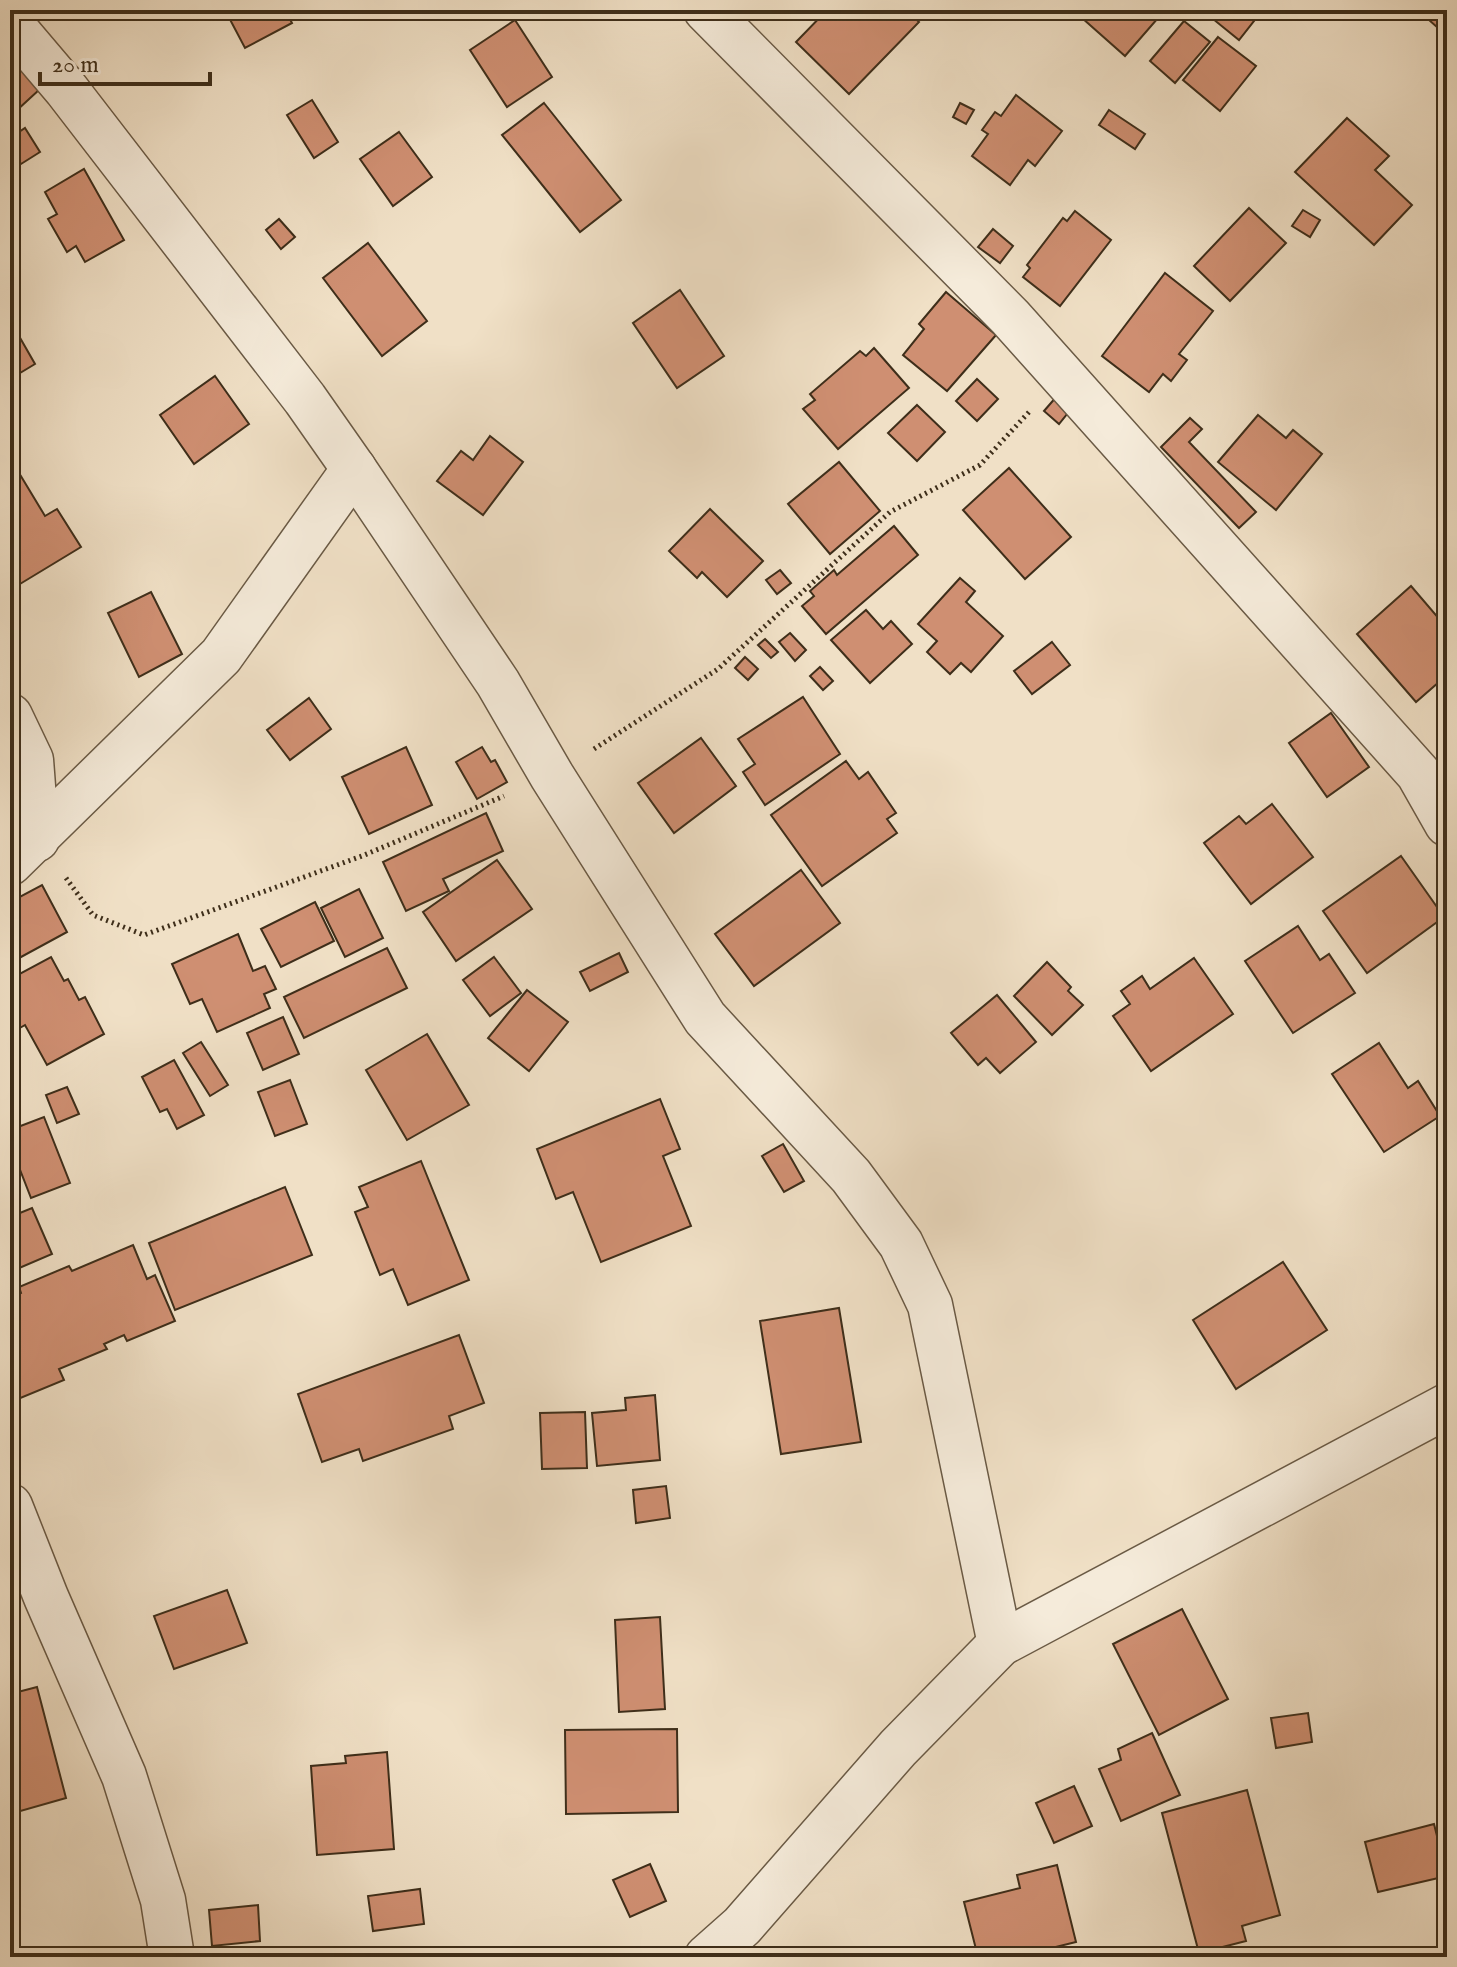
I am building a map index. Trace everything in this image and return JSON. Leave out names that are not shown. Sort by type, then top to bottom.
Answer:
[{"type":"street","points":[[706,10],[1010,317],[1418,773],[1447,824]]},
{"type":"street","points":[[10,23],[75,101],[296,387],[354,469],[498,683],[552,776],[705,1018],[851,1176],[901,1244],[930,1305],[1000,1644]]},
{"type":"street","points":[[24,851],[221,656],[354,469]]},
{"type":"street","points":[[10,716],[31,760],[24,851]]},
{"type":"street","points":[[707,1957],[742,1926],[898,1748],[1000,1644],[1447,1406]]},
{"type":"street","points":[[10,1506],[124,1776],[163,1900],[172,1957]]},
{"type":"building","points":[[225,10],[285,10],[292,23],[245,48]]},
{"type":"building","points":[[378,10],[395,10],[386,19]]},
{"type":"building","points":[[827,10],[907,10],[919,22],[849,94],[796,42]]},
{"type":"building","points":[[1073,10],[1165,10],[1125,56]]},
{"type":"building","points":[[1221,10],[1261,12],[1239,40],[1213,19]]},
{"type":"building","points":[[1438,10],[1447,10],[1447,36],[1429,20]]},
{"type":"building","points":[[515,20],[552,77],[507,107],[470,50]]},
{"type":"building","points":[[1184,21],[1210,42],[1175,83],[1150,61]]},
{"type":"building","points":[[1218,37],[1256,66],[1220,111],[1183,80]]},
{"type":"building","points":[[10,57],[40,89],[16,111],[10,105]]},
{"type":"building","points":[[1016,95],[1062,131],[1035,166],[1028,160],[1010,185],[972,156],[988,134],[982,130],[995,112],[1001,116]]},
{"type":"building","points":[[312,100],[338,142],[314,158],[287,115]]},
{"type":"building","points":[[544,103],[621,200],[580,232],[502,135]]},
{"type":"building","points":[[960,103],[974,110],[966,124],[953,117]]},
{"type":"building","points":[[1109,110],[1145,134],[1135,149],[1099,125]]},
{"type":"building","points":[[1347,118],[1389,156],[1375,170],[1412,205],[1374,245],[1295,172]]},
{"type":"building","points":[[25,128],[40,152],[21,164],[10,147],[10,138]]},
{"type":"building","points":[[399,132],[432,177],[393,206],[360,159]]},
{"type":"building","points":[[84,169],[124,240],[85,262],[76,246],[67,252],[48,219],[57,214],[45,192]]},
{"type":"building","points":[[1249,208],[1286,243],[1230,301],[1194,266]]},
{"type":"building","points":[[1303,210],[1320,220],[1310,237],[1292,226]]},
{"type":"building","points":[[1075,211],[1111,240],[1060,306],[1023,277],[1030,268],[1027,265],[1063,218],[1067,221]]},
{"type":"building","points":[[279,219],[295,237],[281,249],[266,230]]},
{"type":"building","points":[[993,229],[1013,246],[1000,263],[978,247]]},
{"type":"building","points":[[368,243],[427,321],[382,356],[323,278]]},
{"type":"building","points":[[1165,273],[1213,311],[1179,354],[1187,360],[1171,381],[1163,374],[1149,392],[1102,356]]},
{"type":"building","points":[[680,290],[724,356],[677,388],[633,323]]},
{"type":"building","points":[[946,292],[996,335],[947,391],[903,355],[924,329],[919,324]]},
{"type":"building","points":[[19,336],[35,364],[10,379],[10,342]]},
{"type":"building","points":[[874,348],[909,388],[838,449],[803,409],[815,400],[810,394],[860,351],[866,356]]},
{"type":"building","points":[[215,376],[249,424],[194,464],[160,415]]},
{"type":"building","points":[[977,379],[998,399],[977,421],[956,401]]},
{"type":"building","points":[[1057,396],[1071,409],[1059,424],[1044,411]]},
{"type":"building","points":[[917,405],[945,432],[917,461],[888,433]]},
{"type":"building","points":[[1258,415],[1286,438],[1293,430],[1322,454],[1276,510],[1218,462]]},
{"type":"building","points":[[1190,418],[1202,429],[1189,442],[1256,512],[1239,528],[1161,447]]},
{"type":"building","points":[[490,436],[523,462],[483,515],[437,481],[461,451],[473,460]]},
{"type":"building","points":[[10,458],[45,516],[57,509],[81,547],[15,587],[10,579]]},
{"type":"building","points":[[839,462],[880,511],[830,554],[788,504]]},
{"type":"building","points":[[1009,468],[1071,537],[1025,579],[963,510]]},
{"type":"building","points":[[710,509],[763,561],[727,597],[702,572],[697,578],[669,551]]},
{"type":"building","points":[[894,526],[918,555],[826,634],[802,606],[814,596],[810,591],[834,570],[837,575]]},
{"type":"building","points":[[780,570],[791,583],[777,594],[766,580]]},
{"type":"building","points":[[960,578],[975,591],[966,602],[1003,636],[971,672],[961,663],[950,674],[927,652],[937,641],[918,624]]},
{"type":"building","points":[[1411,586],[1447,628],[1447,675],[1416,702],[1357,634]]},
{"type":"building","points":[[151,592],[182,654],[139,677],[108,613]]},
{"type":"building","points":[[866,610],[883,629],[891,621],[912,644],[870,683],[831,640]]},
{"type":"building","points":[[790,633],[806,650],[795,661],[779,642]]},
{"type":"building","points":[[765,639],[778,652],[771,658],[758,645]]},
{"type":"building","points":[[1052,642],[1070,665],[1032,694],[1014,671]]},
{"type":"building","points":[[745,657],[758,669],[748,680],[735,668]]},
{"type":"building","points":[[820,667],[833,681],[823,690],[810,676]]},
{"type":"building","points":[[803,697],[840,754],[765,805],[743,772],[755,764],[738,739]]},
{"type":"building","points":[[309,698],[331,729],[290,760],[267,730]]},
{"type":"building","points":[[1331,713],[1369,767],[1327,797],[1289,743]]},
{"type":"building","points":[[701,738],[736,786],[674,833],[638,783]]},
{"type":"building","points":[[406,747],[432,805],[369,834],[342,777]]},
{"type":"building","points":[[482,747],[491,762],[495,760],[507,782],[477,799],[456,762]]},
{"type":"building","points":[[846,761],[859,779],[868,772],[896,813],[887,819],[897,833],[822,886],[771,815]]},
{"type":"building","points":[[1272,804],[1313,857],[1251,904],[1204,843],[1239,816],[1246,824]]},
{"type":"building","points":[[486,813],[503,851],[443,879],[449,891],[406,911],[383,862]]},
{"type":"building","points":[[1401,856],[1444,917],[1367,973],[1323,911]]},
{"type":"building","points":[[497,860],[532,909],[456,961],[423,912]]},
{"type":"building","points":[[801,870],[840,923],[754,986],[715,934]]},
{"type":"building","points":[[42,885],[67,932],[10,963],[10,902]]},
{"type":"building","points":[[359,889],[383,938],[345,957],[321,908]]},
{"type":"building","points":[[315,902],[334,941],[281,967],[261,929]]},
{"type":"building","points":[[1298,926],[1320,960],[1329,954],[1355,993],[1293,1033],[1245,961]]},
{"type":"building","points":[[238,934],[253,971],[265,966],[276,989],[264,994],[270,1008],[217,1032],[202,999],[190,1004],[172,964]]},
{"type":"building","points":[[387,948],[407,988],[304,1038],[284,997]]},
{"type":"building","points":[[619,953],[628,972],[590,991],[580,972]]},
{"type":"building","points":[[51,957],[79,1000],[85,997],[104,1034],[47,1065],[25,1025],[11,1033],[10,979]]},
{"type":"building","points":[[494,957],[521,993],[490,1016],[463,980]]},
{"type":"building","points":[[1194,958],[1233,1014],[1151,1071],[1113,1016],[1130,1004],[1121,991],[1142,976],[1150,989]]},
{"type":"building","points":[[1047,962],[1071,987],[1068,991],[1083,1005],[1052,1035],[1014,996]]},
{"type":"building","points":[[527,990],[568,1022],[529,1071],[488,1038]]},
{"type":"building","points":[[997,995],[1036,1042],[1000,1073],[986,1058],[978,1065],[951,1033]]},
{"type":"building","points":[[283,1017],[299,1054],[263,1070],[247,1033]]},
{"type":"building","points":[[427,1034],[469,1105],[407,1140],[366,1070]]},
{"type":"building","points":[[201,1042],[228,1085],[210,1096],[183,1053]]},
{"type":"building","points":[[1379,1043],[1408,1088],[1418,1081],[1440,1116],[1384,1152],[1332,1074]]},
{"type":"building","points":[[174,1060],[204,1115],[177,1129],[167,1109],[160,1112],[142,1077]]},
{"type":"building","points":[[290,1080],[307,1124],[275,1136],[258,1092]]},
{"type":"building","points":[[67,1087],[79,1114],[57,1123],[46,1095]]},
{"type":"building","points":[[660,1099],[680,1149],[663,1156],[691,1226],[601,1262],[573,1192],[556,1199],[537,1149]]},
{"type":"building","points":[[44,1117],[70,1183],[31,1198],[10,1144],[10,1130]]},
{"type":"building","points":[[783,1144],[804,1181],[784,1192],[762,1156]]},
{"type":"building","points":[[421,1161],[469,1280],[408,1305],[393,1269],[380,1275],[355,1212],[368,1207],[359,1187]]},
{"type":"building","points":[[10,1165],[19,1190],[10,1193]]},
{"type":"building","points":[[285,1187],[312,1255],[175,1310],[149,1243]]},
{"type":"building","points":[[32,1208],[52,1254],[10,1272],[10,1217]]},
{"type":"building","points":[[133,1245],[147,1279],[155,1275],[175,1321],[127,1341],[124,1335],[104,1344],[107,1349],[59,1369],[64,1380],[18,1399],[10,1385],[10,1298],[21,1293],[19,1287],[69,1266],[72,1271]]},
{"type":"building","points":[[1283,1262],[1327,1330],[1236,1389],[1193,1320]]},
{"type":"building","points":[[839,1308],[861,1442],[781,1454],[760,1321]]},
{"type":"building","points":[[459,1335],[484,1403],[449,1416],[453,1429],[363,1461],[359,1449],[322,1462],[298,1394]]},
{"type":"building","points":[[655,1395],[660,1460],[597,1466],[592,1413],[626,1410],[625,1398]]},
{"type":"building","points":[[585,1412],[587,1468],[542,1469],[540,1413]]},
{"type":"building","points":[[666,1486],[670,1518],[636,1523],[633,1490]]},
{"type":"building","points":[[227,1590],[247,1643],[174,1669],[154,1616]]},
{"type":"building","points":[[1182,1609],[1228,1699],[1159,1735],[1113,1644]]},
{"type":"building","points":[[660,1617],[665,1709],[619,1712],[615,1620]]},
{"type":"building","points":[[37,1687],[66,1798],[10,1814],[10,1694]]},
{"type":"building","points":[[1308,1713],[1312,1742],[1276,1748],[1271,1718]]},
{"type":"building","points":[[677,1729],[678,1812],[566,1814],[565,1730]]},
{"type":"building","points":[[1152,1733],[1180,1795],[1121,1821],[1099,1769],[1121,1760],[1118,1749]]},
{"type":"building","points":[[387,1752],[394,1849],[317,1855],[311,1766],[346,1763],[345,1756]]},
{"type":"building","points":[[1074,1786],[1092,1826],[1054,1843],[1036,1803]]},
{"type":"building","points":[[1247,1790],[1280,1915],[1242,1926],[1246,1941],[1199,1953],[1162,1813]]},
{"type":"building","points":[[1434,1824],[1447,1876],[1378,1892],[1365,1842]]},
{"type":"building","points":[[650,1864],[666,1901],[630,1917],[613,1880]]},
{"type":"building","points":[[1057,1865],[1076,1942],[1015,1957],[978,1957],[964,1902],[1020,1888],[1017,1875]]},
{"type":"building","points":[[420,1889],[424,1924],[373,1931],[368,1896]]},
{"type":"building","points":[[258,1905],[260,1941],[212,1946],[209,1910]]}]
